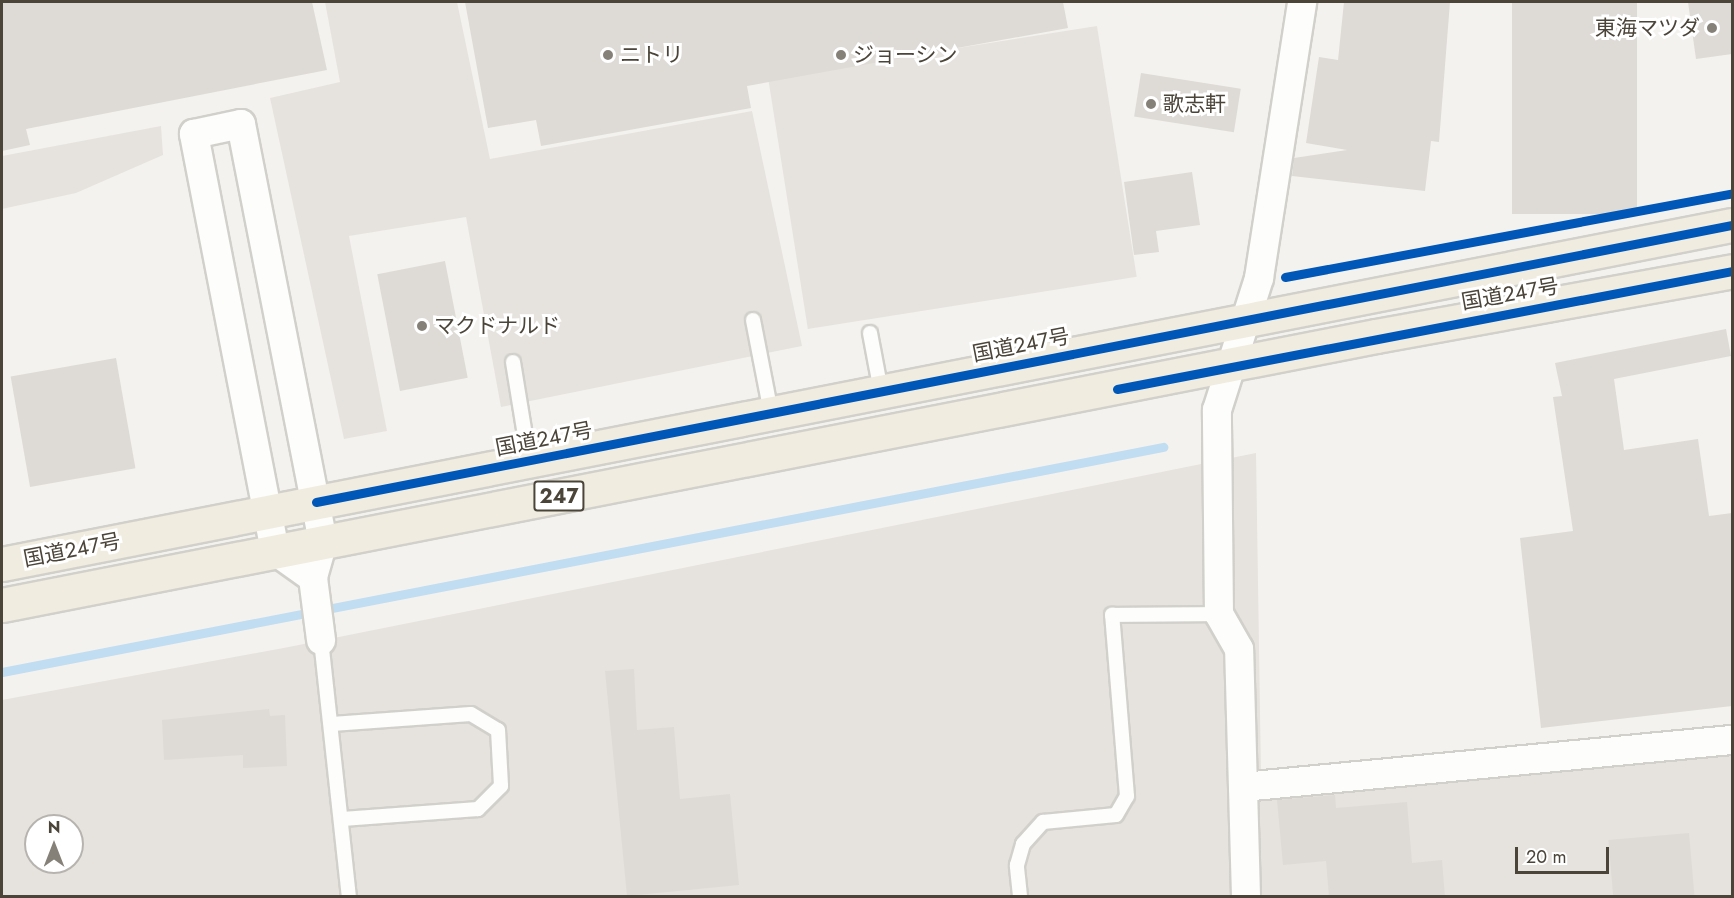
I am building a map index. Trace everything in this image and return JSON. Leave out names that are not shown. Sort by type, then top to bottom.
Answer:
[{"type":"highway","name":"国道247号","points":[[2,564],[1248,318],[1732,225]]},
{"type":"highway","name":"国道247号","points":[[2,605],[1732,271]]},
{"type":"street","points":[[1246,897],[1239,649],[1218,614],[1217,410],[1259,278],[1302,2]]},
{"type":"street","points":[[313,578],[275,551],[194,134],[241,124],[324,542],[313,578],[321,640]]},
{"type":"street","points":[[1243,788],[1732,740]]},
{"type":"lane","points":[[753,320],[771,413]]},
{"type":"lane","points":[[870,333],[882,391]]},
{"type":"lane","points":[[513,362],[529,460]]},
{"type":"lane","points":[[1020,897],[1017,865],[1023,844],[1043,822],[1116,815],[1127,796],[1112,615],[1218,614]]},
{"type":"lane","points":[[321,640],[332,724],[349,897]]},
{"type":"lane","points":[[332,724],[471,714],[498,730],[501,786],[478,809],[342,819]]},
{"type":"shaded area","points":[[325,2],[457,2],[490,159],[752,111],[802,346],[501,407],[466,217],[349,236],[387,431],[344,439],[270,98],[340,82]]},
{"type":"shaded area","points":[[1097,26],[1137,277],[808,329],[768,78]]},
{"type":"shaded area","points":[[161,126],[163,155],[76,193],[2,209],[2,156]]},
{"type":"shaded area","points":[[1256,453],[1261,777],[1732,732],[1732,896],[2,896],[2,700],[289,647]]},
{"type":"shaded area","points":[[1157,491],[1163,585],[1080,588],[1080,636],[1017,635],[1011,694],[760,719],[750,567],[1074,497]]},
{"type":"shaded area","points":[[154,710],[170,889],[83,896],[2,896],[2,723]]},
{"type":"building","points":[[2,2],[312,2],[327,70],[26,129],[30,145],[2,151]]},
{"type":"building","name":"ニトリ","points":[[465,2],[1063,2],[1068,28],[747,86],[751,108],[541,146],[536,120],[488,128]]},
{"type":"building","points":[[1344,2],[1450,2],[1439,142],[1431,141],[1425,191],[1292,176],[1294,158],[1347,150],[1306,143],[1319,57],[1338,60]]},
{"type":"building","points":[[1512,2],[1637,2],[1637,214],[1512,214]]},
{"type":"building","name":"東海マツダ","points":[[1688,2],[1732,2],[1732,54],[1696,59]]},
{"type":"building","points":[[1141,73],[1241,89],[1234,132],[1134,116]]},
{"type":"building","points":[[1192,172],[1200,225],[1156,231],[1159,252],[1134,255],[1124,182]]},
{"type":"building","name":"マクドナルド","points":[[445,261],[468,378],[400,391],[377,274]]},
{"type":"building","points":[[1726,329],[1731,356],[1614,379],[1624,450],[1698,439],[1709,516],[1732,513],[1732,706],[1541,728],[1520,538],[1573,531],[1553,397],[1562,396],[1555,363]]},
{"type":"building","points":[[116,358],[135,468],[30,487],[11,377]]},
{"type":"building","points":[[634,669],[637,730],[674,727],[680,799],[730,794],[739,885],[627,896],[605,671]]},
{"type":"building","points":[[269,709],[270,716],[285,715],[287,766],[243,768],[243,755],[164,760],[162,720]]},
{"type":"building","points":[[1335,795],[1336,808],[1407,802],[1412,863],[1442,860],[1445,897],[1329,897],[1326,861],[1283,865],[1277,800]]},
{"type":"building","points":[[1689,833],[1695,896],[1613,896],[1608,840]]},
{"type":"waterway","points":[[2,672],[1163,447]]},
{"type":"cycle path","points":[[1285,277],[1732,193]]},
{"type":"cycle path","points":[[316,502],[1732,225]]},
{"type":"cycle path","points":[[1117,389],[1732,271]]},
{"type":"place","name":"東海マツダ","points":[[1712,28]]},
{"type":"place","name":"ニトリ","points":[[608,55]]},
{"type":"place","name":"ジョーシン","points":[[841,55]]},
{"type":"place","name":"歌志軒","points":[[1151,104]]},
{"type":"place","name":"マクドナルド","points":[[422,326]]}]
